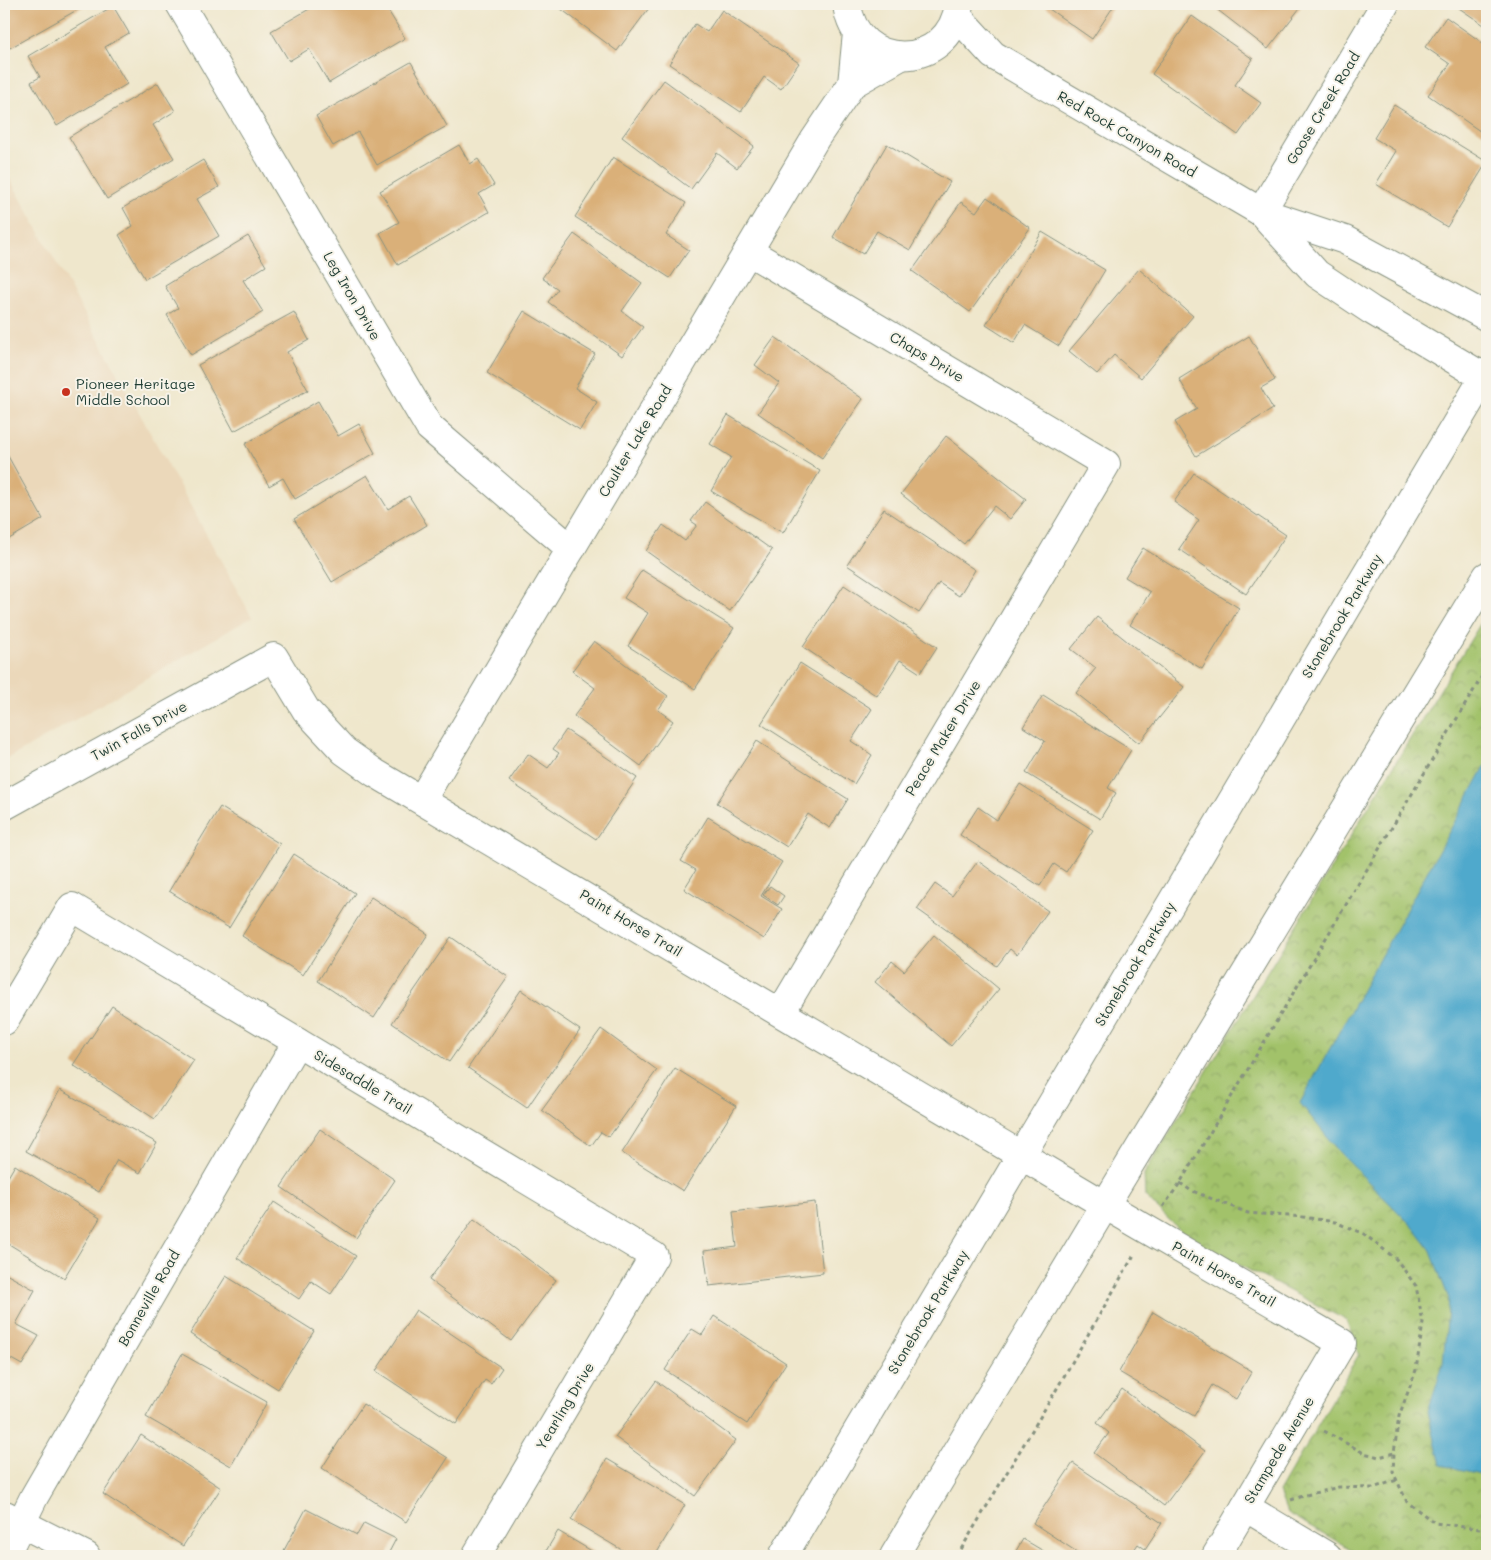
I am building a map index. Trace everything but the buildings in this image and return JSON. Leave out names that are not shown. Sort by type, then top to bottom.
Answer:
[{"type":"street","name":"Leg Iron Drive","points":[[180,4],[429,427],[571,549]]},
{"type":"street","points":[[847,4],[848,15],[857,33],[865,42],[882,52],[901,56],[921,53],[939,44],[952,29],[958,10]]},
{"type":"street","name":"Goose Creek Road","points":[[1261,212],[1386,4]]},
{"type":"street","name":"Red Rock Canyon Road","points":[[958,10],[993,55]]},
{"type":"street","name":"Coulter Lake Road","points":[[852,84],[857,33]]},
{"type":"street","name":"Red Rock Canyon Road","points":[[939,44],[993,55],[1261,212],[1345,240],[1487,317]]},
{"type":"street","name":"Coulter Lake Road","points":[[422,799],[815,139],[852,84],[901,56]]},
{"type":"street","name":"Red Rock Canyon Road","points":[[1261,212],[1317,274],[1371,310],[1486,376]]},
{"type":"street","name":"Chaps Drive","points":[[748,251],[1106,464]]},
{"type":"street","name":"Stonebrook Parkway","points":[[783,1556],[1486,376]]},
{"type":"street","name":"Peace Maker Drive","points":[[781,1012],[1106,464]]},
{"type":"street","points":[[894,1556],[1487,576]]},
{"type":"street","name":"Paint Horse Trail","points":[[274,657],[306,710],[344,751],[375,773],[1342,1343]]},
{"type":"street","name":"Twin Falls Drive","points":[[4,806],[274,657]]},
{"type":"street","name":"Sidesaddle Trail","points":[[4,1021],[72,907],[654,1256]]},
{"type":"street","name":"Bonneville Road","points":[[4,1556],[12,1519],[34,1498],[297,1042]]},
{"type":"street","name":"Yearling Drive","points":[[476,1556],[654,1256]]},
{"type":"street","name":"Stampede Avenue","points":[[1216,1556],[1342,1343]]},
{"type":"street","points":[[1245,1507],[1327,1556]]},
{"type":"street","points":[[12,1519],[86,1556]]},
{"type":"path","points":[[956,1556],[1052,1397],[1148,1230],[1185,1174],[1487,668]]},
{"type":"path","points":[[1299,1416],[1338,1440],[1364,1453],[1379,1457],[1394,1453]]},
{"type":"path","points":[[1274,1525],[1289,1501],[1306,1494],[1339,1487],[1373,1488],[1397,1480]]},
{"type":"shaded area","name":"Pioneer Heritage Middle School","points":[[4,168],[252,617],[4,761]]},
{"type":"green space","points":[[1487,613],[1487,1556],[1363,1556],[1287,1513],[1279,1492],[1359,1354],[1346,1320],[1189,1239],[1145,1196],[1144,1174]]},
{"type":"water","points":[[1487,763],[1487,1477],[1441,1465],[1428,1411],[1443,1364],[1449,1299],[1430,1249],[1414,1228],[1339,1152],[1300,1103]]},
{"type":"place","name":"Pioneer Heritage Middle School","points":[[66,392]]}]
